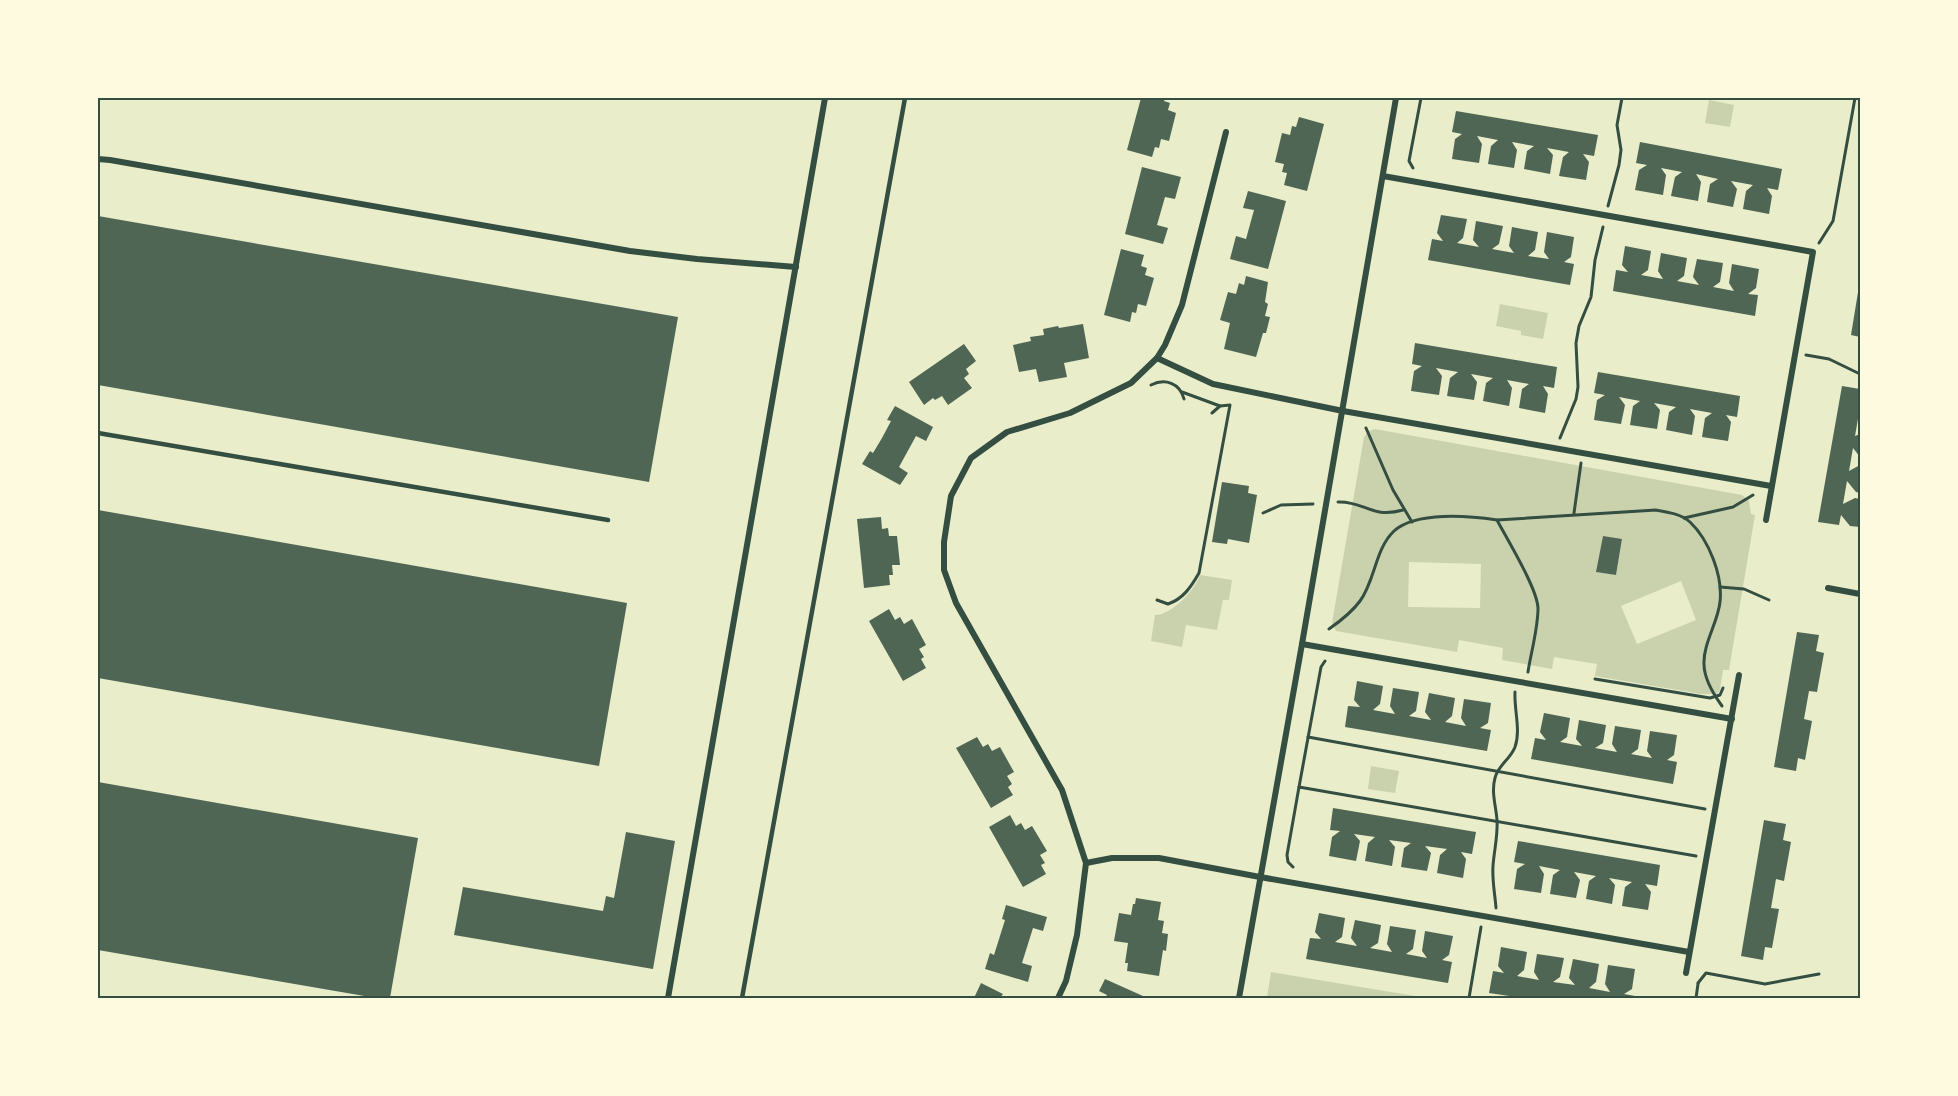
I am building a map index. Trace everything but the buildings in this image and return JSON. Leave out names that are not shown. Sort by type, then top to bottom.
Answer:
[{"type":"street","points":[[668,999],[825,98]]},
{"type":"street","points":[[1239,999],[1396,98]]},
{"type":"street","points":[[1058,999],[1066,981],[1077,935],[1086,863],[1062,790],[956,603],[944,570],[944,542],[951,496],[970,458],[1007,432],[1070,413],[1131,383],[1157,358],[1166,345],[1182,305],[1226,132]]},
{"type":"street","points":[[98,159],[269,186],[630,251],[796,267]]},
{"type":"street","points":[[1383,176],[1813,252],[1766,520]]},
{"type":"street","points":[[1157,358],[1213,384],[1343,411],[1771,486]]},
{"type":"street","points":[[1828,588],[1860,594]]},
{"type":"street","points":[[1302,644],[1732,719]]},
{"type":"street","points":[[1686,973],[1739,675]]},
{"type":"street","points":[[1086,863],[1112,858],[1159,858],[1689,952]]},
{"type":"lane","points":[[742,999],[905,98]]},
{"type":"lane","points":[[98,433],[608,520]]},
{"type":"path","points":[[1414,169],[1410,166],[1409,161],[1421,98]]},
{"type":"path","points":[[1556,448],[1576,399],[1578,387],[1576,343],[1579,326],[1591,297],[1595,260],[1619,165],[1620,144],[1617,125],[1622,98]]},
{"type":"path","points":[[1813,252],[1833,221],[1855,98]]},
{"type":"path","points":[[1795,353],[1829,359],[1860,374]]},
{"type":"path","points":[[1151,385],[1165,381],[1178,387],[1184,399]]},
{"type":"path","points":[[1157,600],[1168,604],[1177,601],[1187,592],[1199,573],[1230,405],[1220,406],[1182,392]]},
{"type":"path","points":[[1212,413],[1220,406]]},
{"type":"path","points":[[1366,428],[1403,510],[1412,522]]},
{"type":"path","points":[[1574,514],[1582,453]]},
{"type":"path","points":[[1683,518],[1733,507],[1771,486]]},
{"type":"path","points":[[1263,513],[1281,505],[1348,502],[1373,512],[1403,510]]},
{"type":"path","points":[[1329,629],[1360,601],[1388,539],[1394,531],[1412,522],[1430,518],[1464,516],[1497,520],[1656,510],[1669,512],[1690,522],[1705,543],[1716,567],[1721,601],[1704,663],[1705,672],[1716,697],[1732,719]]},
{"type":"path","points":[[1497,520],[1536,593],[1538,608],[1526,683]]},
{"type":"path","points":[[1720,587],[1744,589],[1769,600]]},
{"type":"path","points":[[1293,867],[1288,862],[1287,855],[1321,667],[1323,662],[1329,658]]},
{"type":"path","points":[[1595,679],[1710,699],[1720,695],[1725,681]]},
{"type":"path","points":[[1496,919],[1493,866],[1497,822],[1493,790],[1497,771],[1508,760],[1515,748],[1517,734],[1514,694],[1516,681]]},
{"type":"path","points":[[1308,737],[1715,811]]},
{"type":"path","points":[[1299,787],[1706,858]]},
{"type":"path","points":[[1469,999],[1483,916]]},
{"type":"path","points":[[1686,973],[1698,983]]},
{"type":"path","points":[[1696,999],[1698,983],[1706,973],[1765,984],[1819,974]]},
{"type":"green space","points":[[1709,100],[1734,105],[1730,127],[1705,123]]},
{"type":"green space","points":[[1500,304],[1548,313],[1543,339],[1521,335],[1521,331],[1496,326]]},
{"type":"green space","points":[[1375,429],[1742,495],[1749,501],[1751,514],[1755,515],[1729,670],[1723,670],[1720,690],[1717,694],[1701,694],[1595,676],[1597,664],[1554,657],[1552,669],[1502,660],[1503,648],[1459,640],[1457,652],[1336,631],[1332,623],[1364,437],[1369,431]],"holes":[[[1603,536],[1622,540],[1616,575],[1597,572]],[[1409,562],[1481,564],[1480,608],[1408,607]],[[1681,581],[1696,620],[1637,644],[1621,606]]]},
{"type":"green space","points":[[1200,575],[1232,580],[1229,600],[1223,600],[1217,630],[1186,625],[1182,647],[1151,641],[1155,615],[1168,611],[1182,601]]},
{"type":"green space","points":[[1371,766],[1399,771],[1395,793],[1368,789]]},
{"type":"green space","points":[[1271,972],[1427,998],[1267,998]]}]
